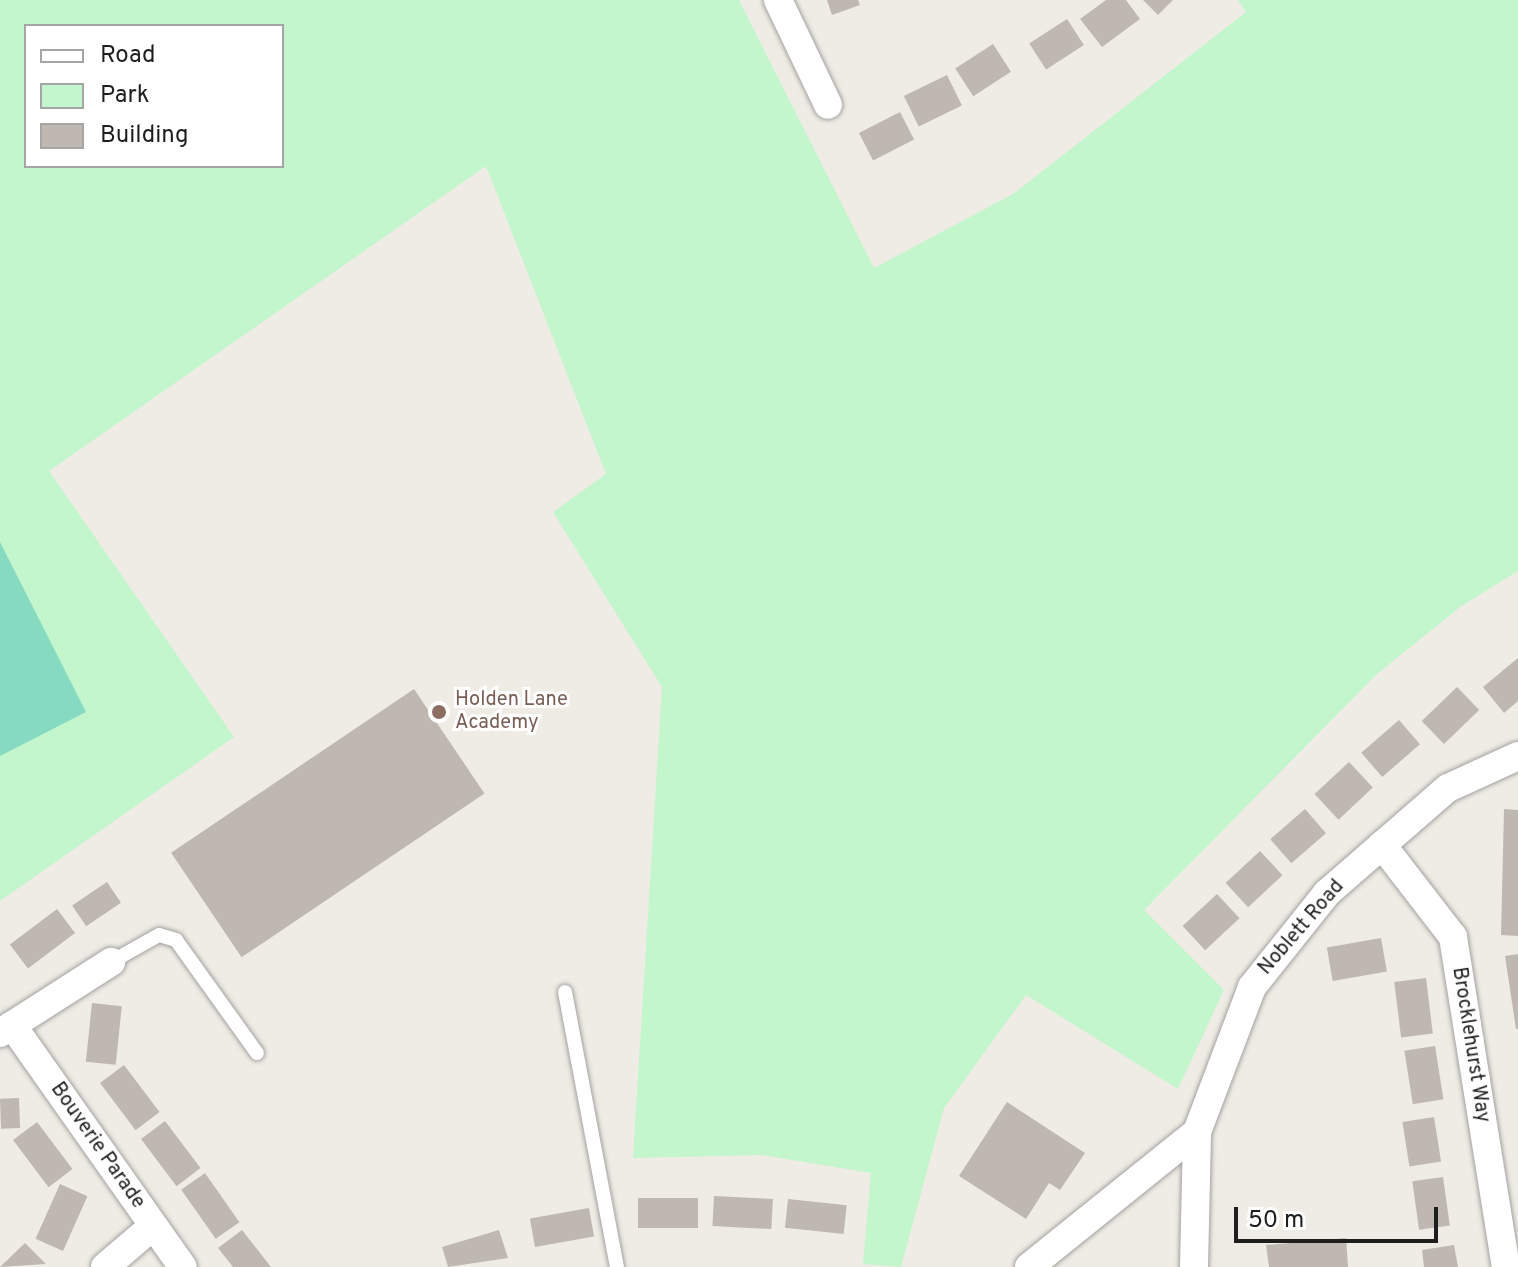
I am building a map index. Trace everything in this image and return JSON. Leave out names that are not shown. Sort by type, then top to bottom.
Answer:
[{"type":"street","points":[[778,0],[828,105]]},
{"type":"street","name":"Noblett Road","points":[[1194,1267],[1197,1132],[1252,987],[1327,893],[1382,845],[1448,788],[1518,756]]},
{"type":"street","name":"Brocklehurst Way","points":[[1382,845],[1453,937],[1506,1267]]},
{"type":"street","name":"Bouverie Parade","points":[[111,962],[6,1029],[183,1267]]},
{"type":"street","points":[[1029,1267],[1197,1132]]},
{"type":"street","points":[[105,1267],[153,1226]]},
{"type":"lane","points":[[111,962],[159,935],[176,940],[257,1053]]},
{"type":"lane","points":[[565,992],[617,1267]]},
{"type":"green space","points":[[0,0],[739,0],[874,268],[1013,194],[1246,12],[1238,0],[1518,0],[1518,571],[1460,607],[1377,674],[1144,910],[1224,990],[1178,1089],[1026,995],[944,1108],[901,1267],[863,1264],[871,1173],[762,1155],[633,1158],[662,687],[553,512],[606,474],[486,166],[49,471],[234,737],[0,901]]},
{"type":"green space","points":[[0,542],[86,712],[0,756]]},
{"type":"building","points":[[827,0],[858,0],[860,5],[832,15]]},
{"type":"building","points":[[1106,0],[1126,0],[1140,19],[1102,47],[1080,19]]},
{"type":"building","points":[[1143,0],[1173,0],[1158,15]]},
{"type":"building","points":[[1067,19],[1084,45],[1046,70],[1029,44]]},
{"type":"building","points":[[993,44],[1011,72],[973,96],[955,69]]},
{"type":"building","points":[[947,75],[962,106],[919,127],[904,96]]},
{"type":"building","points":[[900,112],[914,140],[873,161],[859,133]]},
{"type":"building","points":[[1518,658],[1518,701],[1504,713],[1483,687]]},
{"type":"building","points":[[1457,687],[1479,710],[1444,744],[1422,721]]},
{"type":"building","points":[[414,689],[484,793],[242,957],[171,853]]},
{"type":"building","points":[[1399,720],[1420,744],[1382,777],[1361,753]]},
{"type":"building","points":[[1349,762],[1373,788],[1338,820],[1315,794]]},
{"type":"building","points":[[1305,809],[1326,833],[1291,863],[1270,839]]},
{"type":"building","points":[[1504,809],[1518,810],[1518,936],[1501,935]]},
{"type":"building","points":[[1260,851],[1283,875],[1248,907],[1226,883]]},
{"type":"building","points":[[107,882],[121,903],[86,926],[72,905]]},
{"type":"building","points":[[1217,894],[1240,918],[1205,950],[1183,926]]},
{"type":"building","points":[[57,909],[75,933],[28,968],[10,945]]},
{"type":"building","points":[[1381,938],[1387,971],[1333,981],[1327,948]]},
{"type":"building","points":[[1518,954],[1518,1029],[1516,1029],[1505,956]]},
{"type":"building","points":[[1426,978],[1433,1034],[1401,1037],[1394,982]]},
{"type":"building","points":[[92,1003],[122,1006],[116,1065],[86,1062]]},
{"type":"building","points":[[1435,1046],[1443,1099],[1413,1104],[1404,1051]]},
{"type":"building","points":[[124,1065],[160,1112],[136,1130],[100,1083]]},
{"type":"building","points":[[19,1098],[20,1128],[1,1129],[0,1099]]},
{"type":"building","points":[[1007,1102],[1085,1153],[1060,1190],[1049,1183],[1026,1219],[959,1176]]},
{"type":"building","points":[[1434,1117],[1441,1161],[1409,1166],[1402,1122]]},
{"type":"building","points":[[165,1121],[201,1168],[177,1186],[141,1139]]},
{"type":"building","points":[[37,1122],[73,1169],[49,1187],[13,1140]]},
{"type":"building","points":[[205,1173],[239,1222],[216,1239],[181,1190]]},
{"type":"building","points":[[1443,1177],[1450,1226],[1419,1230],[1412,1181]]},
{"type":"building","points":[[60,1184],[87,1196],[63,1251],[36,1239]]},
{"type":"building","points":[[714,1196],[773,1199],[771,1229],[712,1226]]},
{"type":"building","points":[[638,1198],[698,1198],[698,1228],[638,1228]]},
{"type":"building","points":[[788,1199],[847,1205],[844,1234],[785,1228]]},
{"type":"building","points":[[589,1208],[594,1237],[535,1247],[530,1218]]},
{"type":"building","points":[[242,1230],[271,1267],[233,1267],[218,1248]]},
{"type":"building","points":[[499,1230],[508,1258],[448,1267],[442,1247]]},
{"type":"building","points":[[1346,1238],[1348,1267],[1269,1267],[1266,1245]]},
{"type":"building","points":[[25,1243],[46,1264],[0,1267]]},
{"type":"building","points":[[1454,1245],[1458,1267],[1424,1267],[1422,1250]]},
{"type":"place","name":"Holden Lane Academy","points":[[439,712]]}]
